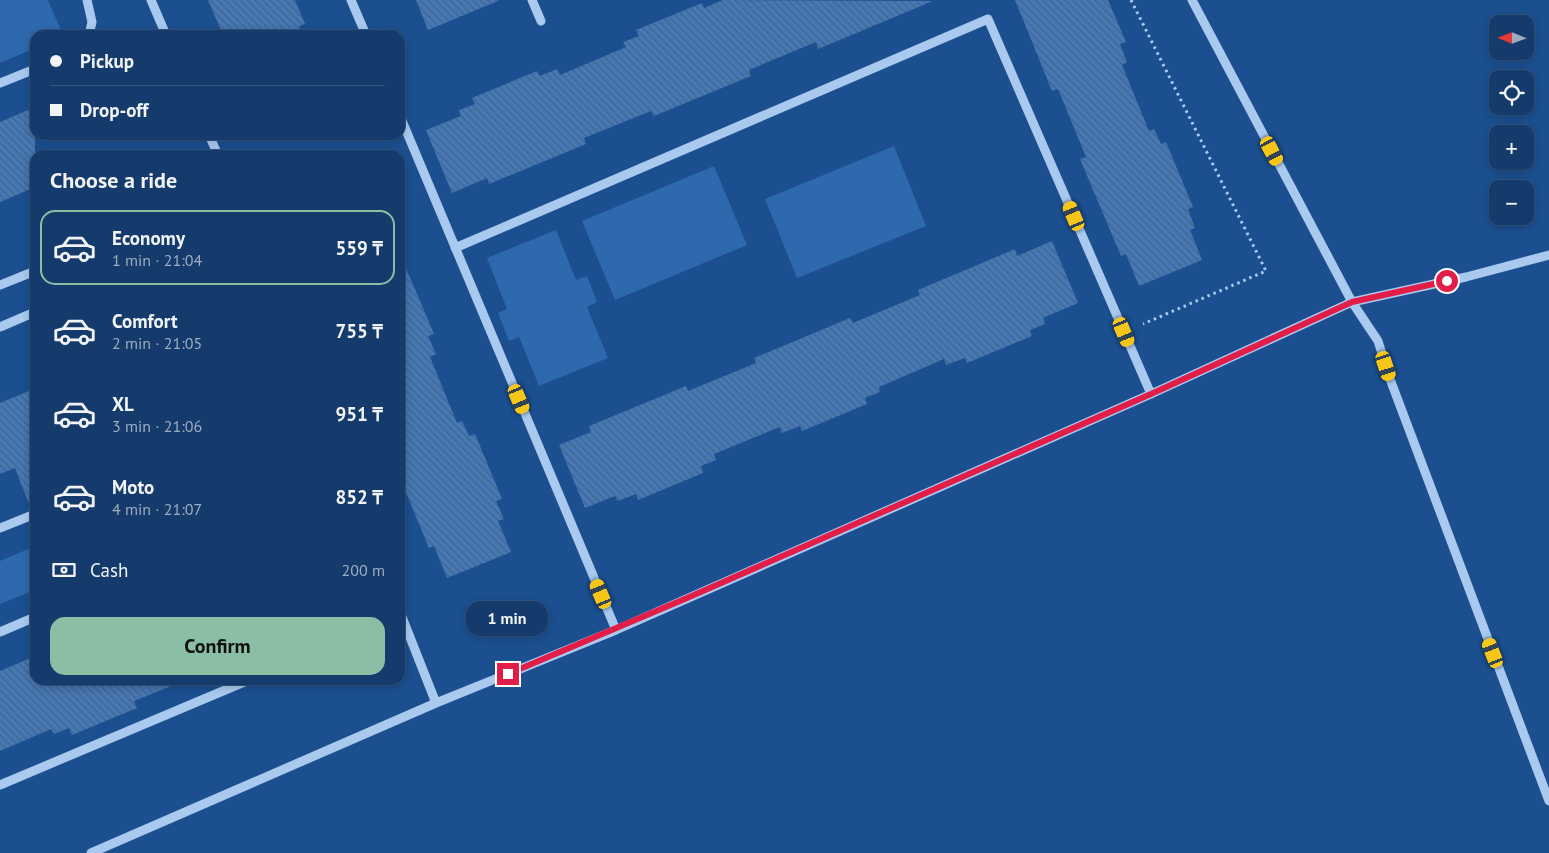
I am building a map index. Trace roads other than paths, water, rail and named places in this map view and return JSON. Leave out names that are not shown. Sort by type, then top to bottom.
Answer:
[{"type":"street","points":[[86,0],[92,22],[90,30]]},
{"type":"street","points":[[151,0],[164,30]]},
{"type":"street","points":[[352,0],[364,30]]},
{"type":"street","points":[[532,0],[541,21]]},
{"type":"street","points":[[1192,0],[1352,302],[1378,341],[1397,397],[1549,801]]},
{"type":"street","points":[[455,248],[988,19],[1151,394]]},
{"type":"street","points":[[0,83],[30,71]]},
{"type":"street","points":[[405,128],[616,630]]},
{"type":"street","points":[[92,853],[436,703],[616,630],[1151,394],[1352,302],[1466,277],[1549,255]]},
{"type":"street","points":[[0,285],[30,273]]},
{"type":"street","points":[[0,327],[30,314]]},
{"type":"street","points":[[0,528],[30,516]]},
{"type":"street","points":[[0,632],[30,619]]},
{"type":"street","points":[[405,626],[436,703]]},
{"type":"street","points":[[0,785],[236,685]]}]
